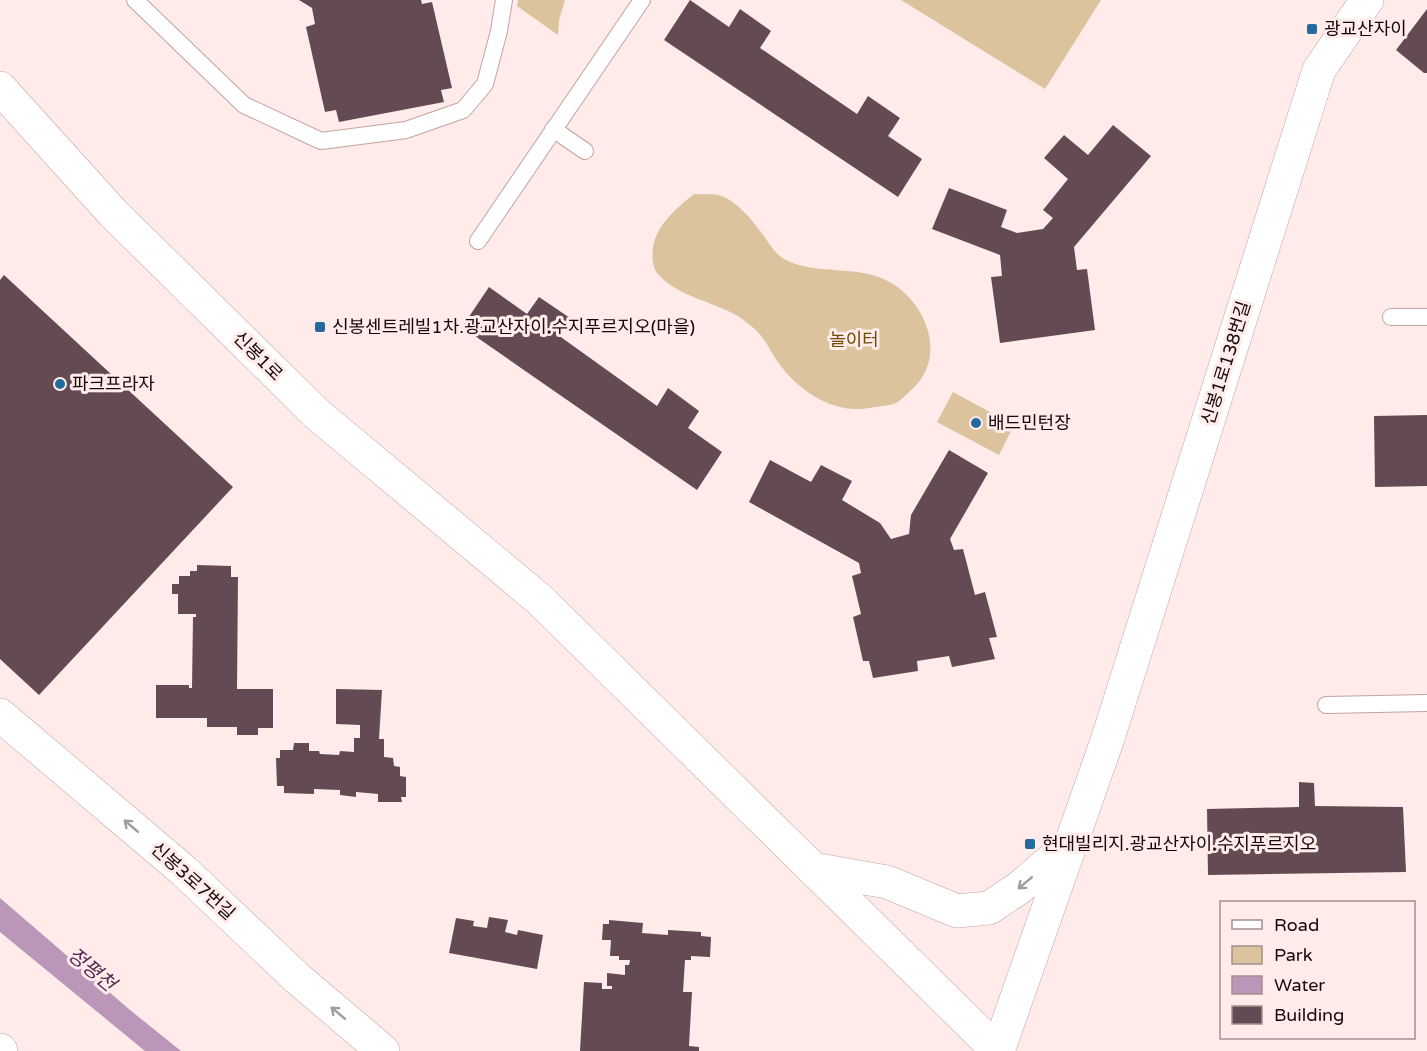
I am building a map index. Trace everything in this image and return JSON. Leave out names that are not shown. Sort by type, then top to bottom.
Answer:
[{"type":"street","name":"신봉1로138번길","points":[[998,1051],[1036,937],[1108,738],[1319,70],[1367,0]]},
{"type":"street","name":"신봉1로","points":[[0,88],[113,213],[317,414],[539,599],[998,1051]]},
{"type":"street","name":"신봉3로7번길","points":[[0,715],[184,871],[297,978],[383,1051]]},
{"type":"street","points":[[813,869],[887,882],[957,911],[989,908],[1019,888],[1070,845]]},
{"type":"lane","points":[[135,0],[244,105],[321,141],[406,130],[463,110],[485,84],[499,31],[504,0]]},
{"type":"lane","points":[[478,241],[642,0]]},
{"type":"lane","points":[[553,129],[585,151]]},
{"type":"lane","points":[[1391,317],[1427,316]]},
{"type":"lane","points":[[1326,705],[1427,703]]},
{"type":"green space","points":[[518,0],[565,0],[559,20],[558,35],[517,6]]},
{"type":"green space","points":[[901,0],[1101,0],[1045,89]]},
{"type":"green space","name":"놀이터","points":[[694,194],[718,195],[733,202],[750,218],[775,251],[784,259],[811,268],[867,274],[881,278],[906,294],[924,320],[929,335],[928,364],[921,378],[905,396],[894,404],[860,409],[834,405],[810,393],[789,376],[760,334],[742,319],[684,293],[665,281],[657,273],[653,264],[655,239],[669,217]]},
{"type":"green space","name":"배드민턴장","points":[[953,392],[1014,425],[999,455],[937,422]]},
{"type":"water","name":"정평천","points":[[0,898],[181,1051],[145,1051],[0,932]]},
{"type":"building","points":[[299,0],[421,0],[422,4],[432,2],[452,88],[441,90],[444,102],[339,122],[336,110],[325,112],[306,27],[315,24],[312,8]]},
{"type":"building","points":[[690,0],[729,27],[740,9],[771,31],[760,48],[857,114],[868,96],[900,118],[888,136],[922,159],[898,197],[664,40]]},
{"type":"building","points":[[1427,9],[1427,73],[1424,73],[1396,50]]},
{"type":"building","points":[[1113,125],[1151,156],[1074,247],[1077,270],[1087,269],[1095,330],[1000,343],[991,277],[1002,276],[1000,255],[932,229],[949,188],[1007,210],[1001,227],[1017,233],[1043,229],[1053,218],[1043,210],[1068,179],[1044,158],[1064,135],[1088,155]]},
{"type":"building","name":"파크프라자","points":[[4,275],[233,487],[39,695],[0,659],[0,280]]},
{"type":"building","points":[[489,287],[527,314],[539,297],[570,318],[558,335],[657,406],[668,388],[699,411],[688,428],[722,452],[697,490],[462,327]]},
{"type":"building","points":[[1427,415],[1427,486],[1375,487],[1374,416]]},
{"type":"building","points":[[949,450],[988,473],[950,539],[954,550],[963,549],[975,595],[985,592],[997,637],[989,638],[995,659],[952,667],[949,656],[917,661],[918,671],[873,678],[869,661],[863,661],[853,617],[861,614],[852,576],[861,573],[859,563],[749,502],[770,460],[811,482],[821,465],[852,481],[842,500],[880,523],[891,539],[909,534],[911,515]]},
{"type":"building","points":[[197,565],[231,566],[231,577],[238,577],[237,689],[273,689],[273,728],[258,728],[258,735],[237,735],[237,727],[207,727],[207,718],[156,718],[156,685],[189,685],[189,688],[192,688],[193,617],[196,617],[196,614],[178,614],[178,594],[172,594],[172,584],[179,584],[179,576],[190,576],[190,571],[197,571]]},
{"type":"building","points":[[336,689],[382,690],[379,739],[384,739],[384,757],[393,758],[394,766],[400,767],[400,776],[406,777],[406,797],[401,797],[402,802],[378,802],[378,794],[356,792],[356,797],[340,795],[340,790],[314,789],[314,794],[284,793],[284,786],[277,786],[276,758],[280,758],[280,750],[293,750],[294,743],[309,743],[309,751],[319,751],[320,754],[339,755],[340,751],[354,752],[354,738],[360,738],[360,725],[336,724]]},
{"type":"building","points":[[1299,782],[1314,783],[1315,806],[1403,807],[1406,872],[1208,875],[1207,809],[1299,807]]},
{"type":"building","points":[[489,917],[508,920],[505,932],[517,935],[518,930],[543,935],[537,969],[449,953],[456,918],[474,921],[473,926],[487,928]]},
{"type":"building","points":[[609,920],[643,923],[642,933],[668,935],[668,930],[701,932],[701,936],[711,937],[710,957],[691,956],[691,960],[685,960],[683,992],[692,992],[689,1046],[699,1047],[699,1051],[580,1051],[584,982],[602,983],[602,989],[612,989],[612,986],[607,986],[607,973],[625,975],[625,965],[629,965],[630,960],[619,960],[619,956],[610,956],[611,940],[602,940],[603,924],[609,924]]},
{"type":"place","name":"광교산자이","points":[[1312,29]]},
{"type":"place","name":"신봉센트레빌1차.광교산자이.수지푸르지오(마을)","points":[[320,327]]},
{"type":"place","name":"파크프라자","points":[[60,384]]},
{"type":"place","name":"배드민턴장","points":[[976,423]]},
{"type":"place","name":"현대빌리지.광교산자이.수지푸르지오","points":[[1030,844]]}]
